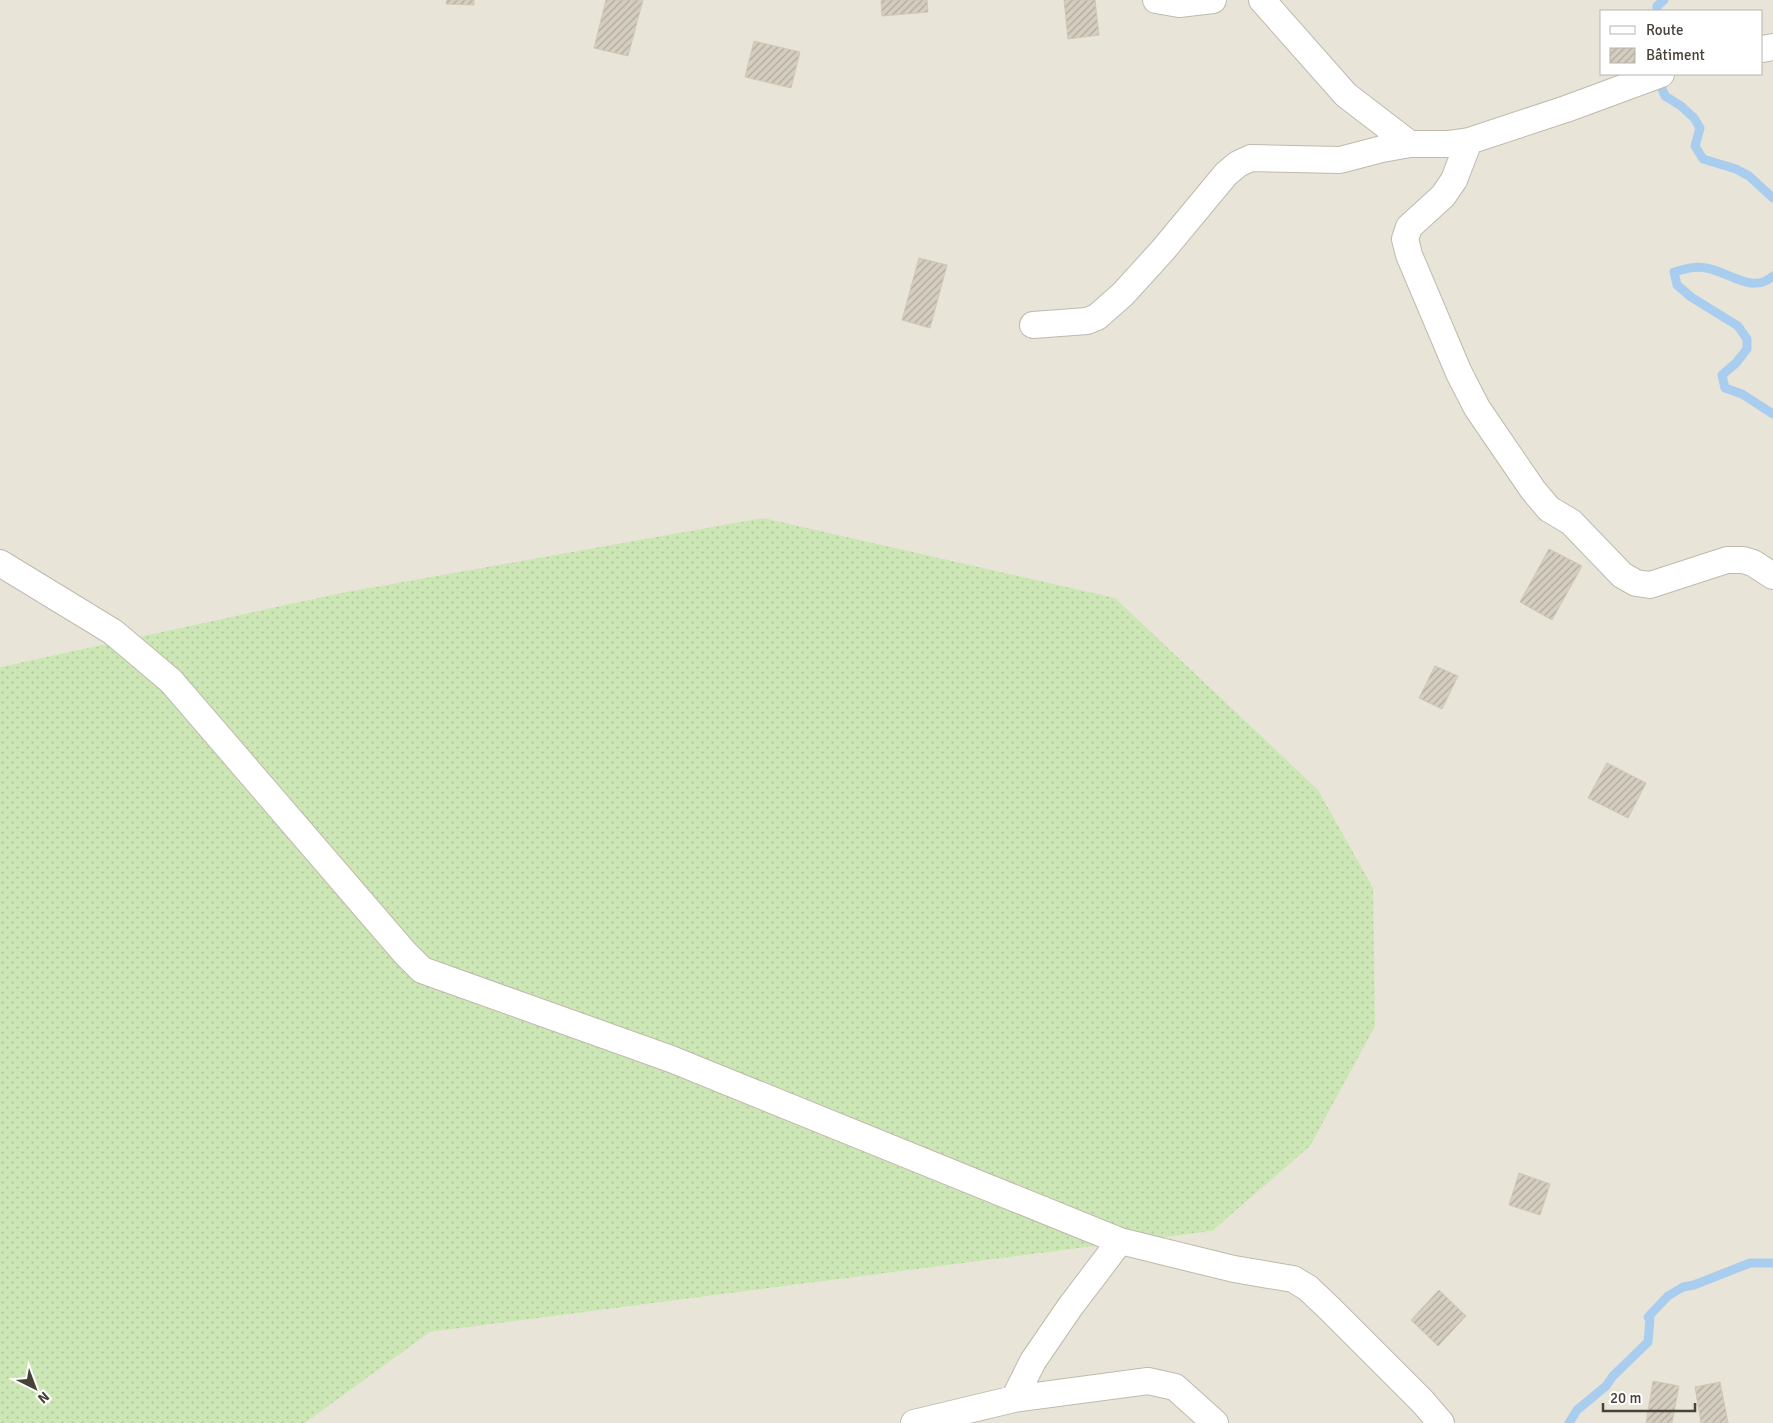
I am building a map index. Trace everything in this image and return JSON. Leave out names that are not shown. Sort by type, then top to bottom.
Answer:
[{"type":"street","points":[[1156,0],[1179,4],[1213,0]]},
{"type":"street","points":[[1262,0],[1346,94],[1410,144]]},
{"type":"street","points":[[1033,325],[1087,321],[1098,317],[1163,250],[1226,174],[1238,164],[1251,158],[1340,160],[1410,144],[1448,144],[1469,141],[1566,110],[1658,75]]},
{"type":"street","points":[[1469,141],[1454,180],[1443,196],[1409,227],[1405,239],[1409,255],[1472,399],[1533,490],[1549,509],[1571,522],[1622,575],[1636,583],[1650,585],[1727,560],[1743,560],[1754,563],[1773,576]]},
{"type":"street","points":[[0,563],[113,632],[171,680],[399,946],[422,970],[671,1059],[1120,1242],[1234,1269],[1293,1279],[1308,1288],[1330,1308],[1422,1401],[1441,1423]]},
{"type":"street","points":[[1014,1399],[1039,1353],[1070,1307],[1120,1242]]},
{"type":"street","points":[[914,1423],[1014,1399],[1148,1381],[1175,1387],[1215,1423]]},
{"type":"shaded area","points":[[0,0],[1773,0],[1773,1423],[305,1423],[430,1332],[1212,1231],[336,594],[0,667]]},
{"type":"green space","points":[[763,518],[1115,598],[1318,790],[1373,888],[1375,1026],[1310,1146],[1212,1231],[430,1332],[305,1423],[0,1423],[0,667],[336,594]]},
{"type":"building","points":[[447,0],[474,0],[474,5],[446,4]]},
{"type":"building","points":[[606,0],[643,0],[628,56],[594,48]]},
{"type":"building","points":[[881,0],[927,0],[928,12],[882,16]]},
{"type":"building","points":[[1064,0],[1095,0],[1099,35],[1068,39]]},
{"type":"building","points":[[754,41],[800,52],[791,88],[745,77]]},
{"type":"building","points":[[919,258],[947,265],[930,328],[902,320]]},
{"type":"building","points":[[1549,549],[1582,566],[1552,620],[1520,602]]},
{"type":"building","points":[[1435,666],[1458,676],[1442,709],[1419,698]]},
{"type":"building","points":[[1607,763],[1646,783],[1628,818],[1588,798]]},
{"type":"building","points":[[1519,1173],[1550,1184],[1540,1215],[1509,1205]]},
{"type":"building","points":[[1439,1290],[1466,1316],[1438,1346],[1411,1320]]},
{"type":"building","points":[[1653,1381],[1679,1386],[1672,1423],[1646,1423]]},
{"type":"building","points":[[1720,1382],[1728,1423],[1701,1423],[1695,1387]]},
{"type":"waterway","points":[[1657,10],[1657,6],[1664,0]]},
{"type":"waterway","points":[[1657,76],[1665,96],[1681,106],[1694,118],[1700,128],[1695,146],[1703,159],[1736,169],[1749,176],[1773,198]]},
{"type":"waterway","points":[[1773,276],[1765,281],[1748,283],[1702,267],[1674,272],[1677,285],[1691,297],[1738,326],[1747,339],[1747,349],[1736,363],[1722,375],[1725,388],[1742,394],[1773,414]]},
{"type":"waterway","points":[[1569,1423],[1577,1410],[1606,1386],[1613,1376],[1648,1342],[1650,1319],[1648,1317],[1668,1296],[1683,1287],[1694,1285],[1750,1263],[1773,1263]]}]
